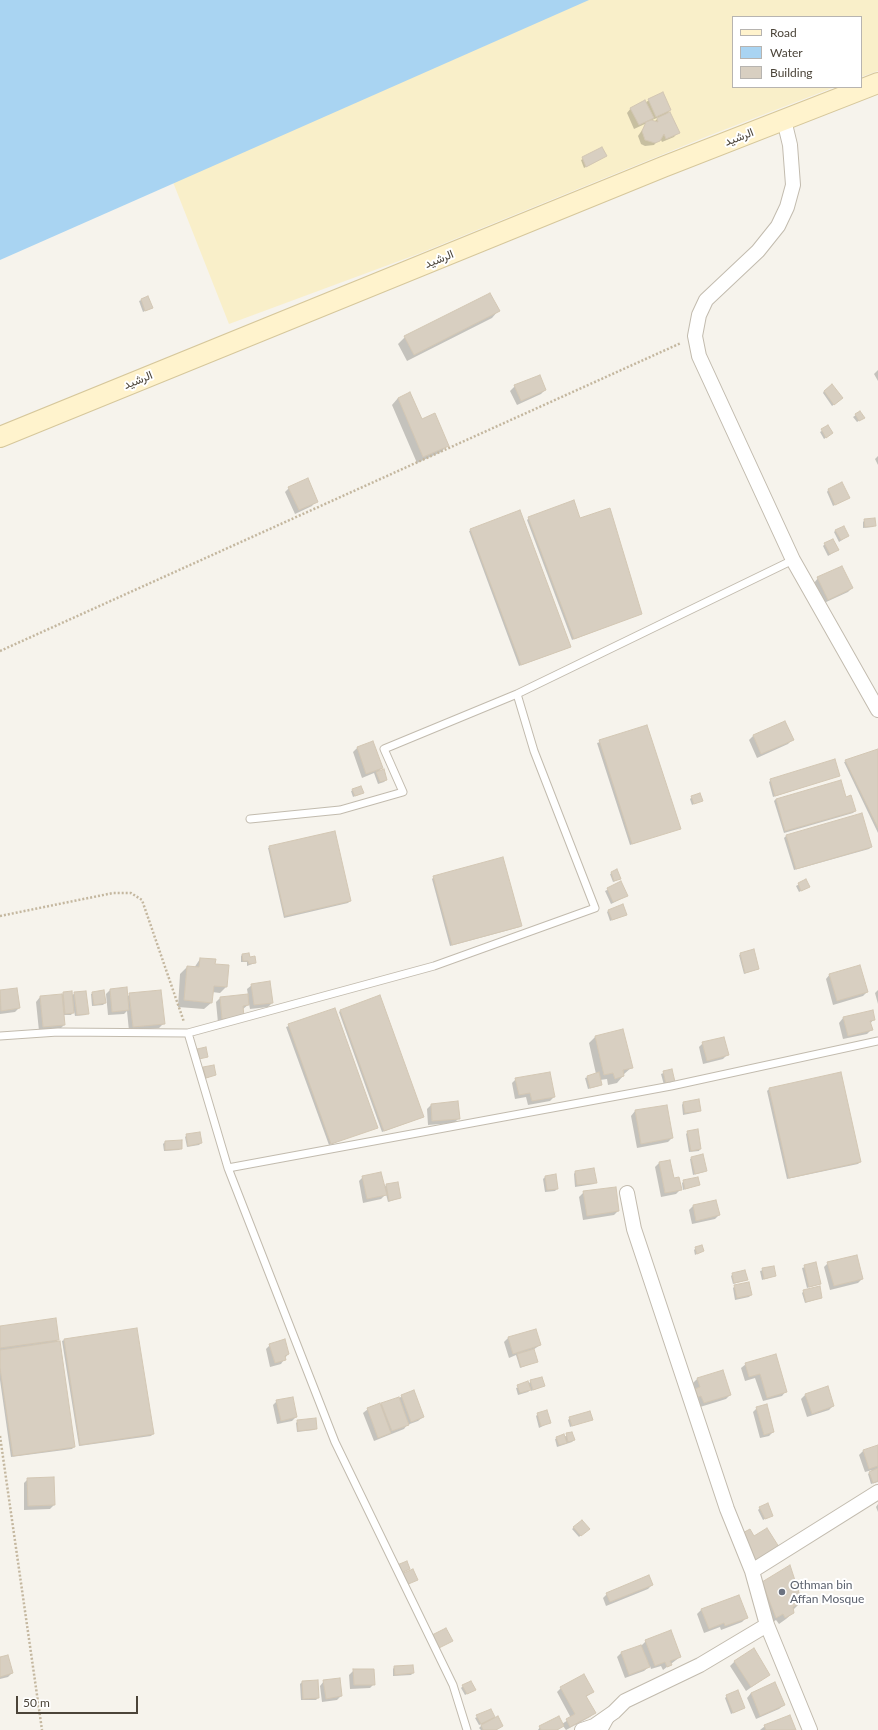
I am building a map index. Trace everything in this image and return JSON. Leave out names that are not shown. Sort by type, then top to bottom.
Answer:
[{"type":"main road","name":"الرشيد","points":[[0,438],[244,337],[878,83]]},
{"type":"street","points":[[784,120],[790,145],[793,185],[787,207],[778,226],[758,251],[706,300],[699,315],[695,336],[698,356],[793,560],[878,710]]},
{"type":"street","points":[[627,1193],[634,1230],[727,1509],[752,1571],[767,1625],[810,1730]]},
{"type":"street","points":[[752,1571],[878,1492]]},
{"type":"street","points":[[582,1730],[594,1726],[614,1712],[624,1701],[700,1665],[767,1625]]},
{"type":"lane","points":[[250,819],[340,810],[403,792],[384,749],[517,694],[793,560]]},
{"type":"lane","points":[[0,1036],[58,1032],[188,1033],[434,966],[595,908],[534,751],[517,694]]},
{"type":"lane","points":[[188,1033],[228,1168],[335,1442],[452,1685],[467,1730]]},
{"type":"lane","points":[[228,1168],[671,1086],[878,1041]]},
{"type":"lane","points":[[604,1730],[614,1712]]},
{"type":"path","points":[[0,650],[695,336]]},
{"type":"path","points":[[0,916],[113,893],[131,893],[142,900],[188,1033]]},
{"type":"path","points":[[0,1436],[42,1730]]},
{"type":"sand","points":[[559,0],[878,0],[878,71],[862,77],[862,16],[732,16],[732,88],[832,88],[708,136],[418,254],[229,324],[169,172]]},
{"type":"water","points":[[0,0],[589,0],[0,260]]},
{"type":"building","points":[[663,92],[671,110],[656,117],[648,99]]},
{"type":"building","points":[[645,100],[654,118],[639,125],[630,108]]},
{"type":"building","points":[[670,112],[680,133],[666,139],[664,134],[660,141],[655,143],[645,140],[642,131],[646,122],[651,120],[658,122],[657,118]]},
{"type":"building","points":[[602,147],[607,156],[586,167],[582,157]]},
{"type":"building","points":[[490,293],[500,311],[414,355],[404,336]]},
{"type":"building","points":[[148,296],[153,308],[145,311],[141,299]]},
{"type":"building","points":[[540,375],[546,390],[521,401],[514,385]]},
{"type":"building","points":[[832,384],[843,398],[834,405],[824,391]]},
{"type":"building","points":[[410,392],[422,419],[435,413],[449,446],[423,457],[398,398]]},
{"type":"building","points":[[860,411],[865,418],[859,421],[855,414]]},
{"type":"building","points":[[828,425],[833,433],[826,438],[821,429]]},
{"type":"building","points":[[308,478],[318,502],[299,510],[288,487]]},
{"type":"building","points":[[842,482],[850,498],[835,505],[828,489]]},
{"type":"building","points":[[574,500],[580,518],[610,508],[642,614],[574,639],[528,517]]},
{"type":"building","points":[[520,510],[571,647],[521,665],[470,529]]},
{"type":"building","points":[[875,518],[876,526],[865,527],[864,519]]},
{"type":"building","points":[[844,526],[849,536],[841,540],[835,530]]},
{"type":"building","points":[[833,539],[839,550],[830,554],[824,543]]},
{"type":"building","points":[[842,566],[853,588],[828,600],[817,577]]},
{"type":"building","points":[[785,721],[794,740],[761,754],[753,735]]},
{"type":"building","points":[[647,725],[681,829],[632,844],[599,740]]},
{"type":"building","points":[[373,741],[383,768],[366,774],[357,747]]},
{"type":"building","points":[[878,749],[878,828],[845,760]]},
{"type":"building","points":[[835,759],[840,776],[775,796],[770,779]]},
{"type":"building","points":[[384,769],[387,780],[380,782],[376,772]]},
{"type":"building","points":[[841,780],[846,797],[851,795],[856,811],[785,831],[776,799]]},
{"type":"building","points":[[361,786],[364,793],[355,796],[352,789]]},
{"type":"building","points":[[700,793],[703,801],[694,804],[691,796]]},
{"type":"building","points":[[862,813],[872,847],[796,869],[786,835]]},
{"type":"building","points":[[335,831],[351,901],[285,916],[269,846]]},
{"type":"building","points":[[503,857],[522,926],[452,945],[433,876]]},
{"type":"building","points":[[617,869],[621,879],[614,881],[611,872]]},
{"type":"building","points":[[806,879],[810,887],[801,891],[798,883]]},
{"type":"building","points":[[621,881],[628,896],[613,902],[607,888]]},
{"type":"building","points":[[623,904],[627,915],[612,920],[608,910]]},
{"type":"building","points":[[754,949],[759,969],[745,973],[740,953]]},
{"type":"building","points":[[249,953],[250,957],[255,956],[256,963],[249,964],[248,961],[243,961],[242,954]]},
{"type":"building","points":[[200,958],[216,959],[215,964],[229,965],[227,987],[214,986],[212,1003],[184,1000],[187,966],[199,967]]},
{"type":"building","points":[[860,965],[868,992],[837,1001],[829,974]]},
{"type":"building","points":[[270,981],[273,1003],[254,1005],[251,984]]},
{"type":"building","points":[[127,987],[129,1010],[112,1012],[110,989]]},
{"type":"building","points":[[17,988],[20,1008],[1,1011],[0,990]]},
{"type":"building","points":[[104,990],[106,1003],[94,1005],[92,992]]},
{"type":"building","points":[[161,990],[165,1024],[133,1027],[129,993]]},
{"type":"building","points":[[72,991],[74,1013],[65,1014],[63,992]]},
{"type":"building","points":[[86,991],[89,1014],[77,1015],[74,992]]},
{"type":"building","points":[[62,994],[65,1025],[43,1027],[40,996]]},
{"type":"building","points":[[248,994],[249,1005],[243,1006],[244,1017],[222,1019],[220,997]]},
{"type":"building","points":[[380,995],[424,1117],[384,1131],[340,1010]]},
{"type":"building","points":[[335,1008],[378,1128],[331,1144],[288,1024]]},
{"type":"building","points":[[873,1010],[875,1020],[870,1021],[873,1030],[848,1036],[843,1017]]},
{"type":"building","points":[[623,1029],[633,1068],[623,1070],[624,1076],[615,1079],[613,1073],[604,1075],[595,1036]]},
{"type":"building","points":[[724,1037],[729,1055],[707,1061],[702,1042]]},
{"type":"building","points":[[206,1047],[208,1057],[199,1059],[197,1049]]},
{"type":"building","points":[[214,1065],[216,1075],[206,1078],[203,1067]]},
{"type":"building","points":[[672,1069],[675,1082],[666,1084],[663,1071]]},
{"type":"building","points":[[550,1072],[555,1097],[532,1101],[530,1093],[519,1095],[515,1078]]},
{"type":"building","points":[[599,1072],[602,1085],[590,1088],[587,1076]]},
{"type":"building","points":[[841,1072],[861,1162],[789,1178],[769,1088]]},
{"type":"building","points":[[699,1099],[701,1111],[685,1113],[683,1102]]},
{"type":"building","points":[[458,1101],[460,1119],[432,1121],[431,1104]]},
{"type":"building","points":[[667,1105],[673,1138],[641,1144],[635,1110]]},
{"type":"building","points":[[698,1129],[701,1149],[691,1151],[687,1131]]},
{"type":"building","points":[[200,1132],[202,1143],[188,1146],[186,1134]]},
{"type":"building","points":[[182,1140],[182,1149],[165,1150],[165,1141]]},
{"type":"building","points":[[703,1154],[707,1171],[695,1174],[691,1157]]},
{"type":"building","points":[[670,1160],[674,1178],[679,1177],[682,1190],[665,1193],[659,1162]]},
{"type":"building","points":[[594,1168],[597,1183],[577,1185],[575,1171]]},
{"type":"building","points":[[381,1172],[387,1195],[367,1199],[362,1176]]},
{"type":"building","points":[[556,1174],[558,1189],[547,1190],[545,1176]]},
{"type":"building","points":[[698,1177],[700,1185],[685,1189],[683,1180]]},
{"type":"building","points":[[398,1182],[401,1198],[389,1201],[386,1184]]},
{"type":"building","points":[[616,1187],[619,1211],[587,1216],[583,1191]]},
{"type":"building","points":[[716,1200],[720,1215],[696,1221],[693,1205]]},
{"type":"building","points":[[702,1245],[704,1251],[697,1254],[695,1247]]},
{"type":"building","points":[[857,1255],[863,1279],[834,1286],[827,1262]]},
{"type":"building","points":[[816,1262],[821,1284],[809,1287],[804,1265]]},
{"type":"building","points":[[774,1266],[776,1276],[764,1279],[762,1268]]},
{"type":"building","points":[[745,1270],[748,1280],[734,1283],[732,1273]]},
{"type":"building","points":[[749,1282],[752,1295],[737,1298],[734,1285]]},
{"type":"building","points":[[820,1286],[822,1298],[806,1302],[803,1290]]},
{"type":"building","points":[[56,1318],[59,1340],[0,1348],[0,1326]]},
{"type":"building","points":[[137,1328],[154,1434],[80,1445],[64,1339]]},
{"type":"building","points":[[536,1329],[541,1345],[513,1354],[508,1337]]},
{"type":"building","points":[[285,1339],[289,1354],[285,1356],[286,1360],[275,1363],[269,1344]]},
{"type":"building","points":[[60,1341],[75,1447],[13,1456],[0,1368],[0,1350]]},
{"type":"building","points":[[534,1349],[538,1362],[521,1367],[517,1354]]},
{"type":"building","points":[[776,1354],[787,1392],[767,1398],[760,1374],[749,1377],[745,1363]]},
{"type":"building","points":[[723,1370],[731,1395],[704,1403],[701,1396],[698,1397],[695,1389],[700,1387],[697,1378]]},
{"type":"building","points":[[542,1377],[545,1386],[533,1390],[530,1380]]},
{"type":"building","points":[[528,1381],[531,1390],[520,1393],[517,1385]]},
{"type":"building","points":[[828,1386],[834,1406],[812,1414],[805,1394]]},
{"type":"building","points":[[414,1390],[424,1417],[411,1422],[401,1395]]},
{"type":"building","points":[[293,1397],[297,1417],[281,1421],[276,1400]]},
{"type":"building","points":[[399,1397],[409,1425],[392,1431],[381,1403]]},
{"type":"building","points":[[380,1403],[391,1433],[378,1438],[367,1408]]},
{"type":"building","points":[[767,1404],[774,1432],[764,1435],[756,1407]]},
{"type":"building","points":[[547,1410],[551,1423],[541,1426],[537,1413]]},
{"type":"building","points":[[590,1411],[593,1420],[572,1426],[569,1417]]},
{"type":"building","points":[[316,1418],[317,1429],[298,1431],[297,1420]]},
{"type":"building","points":[[572,1432],[575,1440],[568,1442],[566,1433]]},
{"type":"building","points":[[564,1434],[567,1443],[559,1445],[556,1437]]},
{"type":"building","points":[[878,1445],[878,1466],[869,1469],[863,1450]]},
{"type":"building","points":[[878,1468],[878,1481],[873,1483],[869,1472]]},
{"type":"building","points":[[54,1477],[55,1505],[28,1506],[27,1478]]},
{"type":"building","points":[[768,1503],[773,1516],[765,1519],[759,1507]]},
{"type":"building","points":[[582,1520],[590,1529],[581,1536],[573,1527]]},
{"type":"building","points":[[767,1528],[779,1547],[755,1561],[739,1535],[750,1529],[754,1536]]},
{"type":"building","points":[[407,1561],[410,1569],[401,1573],[397,1565]]},
{"type":"building","name":"Othman bin Affan Mosque","points":[[790,1565],[802,1602],[793,1607],[794,1613],[785,1618],[783,1614],[776,1618],[762,1582]]},
{"type":"building","points":[[413,1569],[418,1580],[406,1585],[401,1574]]},
{"type":"building","points":[[649,1575],[653,1585],[610,1602],[606,1593]]},
{"type":"building","points":[[739,1595],[748,1618],[725,1626],[724,1623],[709,1629],[701,1609]]},
{"type":"building","points":[[446,1628],[453,1641],[437,1649],[430,1636]]},
{"type":"building","points":[[671,1630],[681,1657],[670,1661],[672,1665],[667,1667],[665,1662],[655,1666],[645,1640]]},
{"type":"building","points":[[641,1645],[650,1667],[629,1675],[621,1652]]},
{"type":"building","points":[[754,1648],[770,1675],[751,1687],[734,1661]]},
{"type":"building","points":[[8,1655],[13,1673],[0,1677],[0,1657]]},
{"type":"building","points":[[413,1665],[414,1673],[395,1675],[394,1666]]},
{"type":"building","points":[[353,1669],[374,1669],[375,1685],[354,1685]]},
{"type":"building","points":[[584,1674],[594,1692],[586,1696],[596,1713],[570,1727],[566,1719],[575,1714],[560,1687]]},
{"type":"building","points":[[340,1678],[342,1696],[326,1699],[323,1680]]},
{"type":"building","points":[[318,1680],[319,1698],[303,1699],[302,1681]]},
{"type":"building","points":[[471,1681],[476,1690],[467,1694],[462,1685]]},
{"type":"building","points":[[775,1682],[785,1705],[760,1716],[751,1693]]},
{"type":"building","points":[[738,1690],[745,1708],[733,1713],[726,1695]]},
{"type":"building","points":[[491,1709],[495,1717],[481,1724],[476,1715]]},
{"type":"building","points":[[790,1715],[796,1730],[766,1730],[764,1725]]},
{"type":"building","points":[[498,1716],[503,1726],[496,1730],[483,1730],[481,1725]]},
{"type":"building","points":[[559,1716],[564,1726],[557,1730],[541,1730],[539,1726]]},
{"type":"place","name":"Othman bin Affan Mosque","points":[[782,1592]]}]
